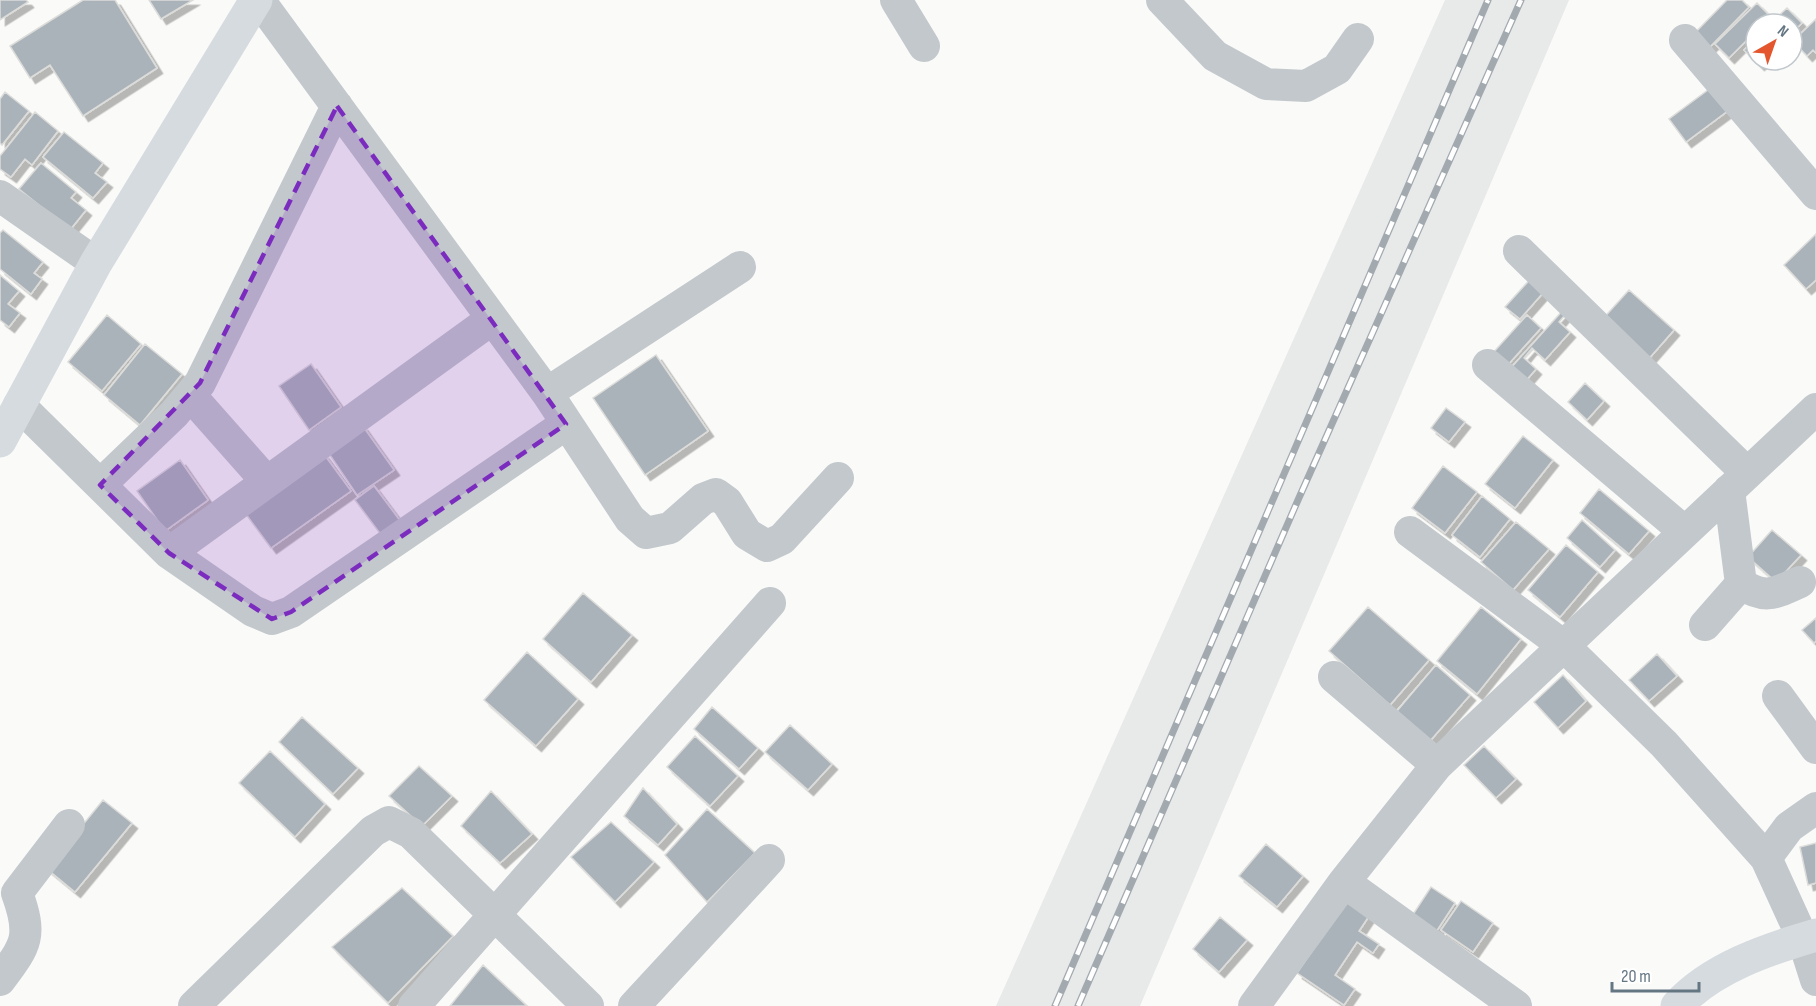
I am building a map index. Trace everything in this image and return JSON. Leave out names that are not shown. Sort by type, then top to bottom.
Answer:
[{"type":"street","points":[[0,441],[96,263],[258,0],[547,393],[630,519],[646,533],[670,528],[703,499],[716,494],[727,502],[747,534],[767,546],[782,539],[838,478]]},
{"type":"street","points":[[896,0],[924,46]]},
{"type":"street","points":[[1162,0],[1215,56],[1266,84],[1306,86],[1337,69],[1359,39]]},
{"type":"street","points":[[1684,40],[1816,194]]},
{"type":"street","points":[[100,485],[174,414],[200,382],[337,106]]},
{"type":"street","points":[[0,196],[96,263]]},
{"type":"street","points":[[1519,251],[1738,481],[1741,584],[1705,625]]},
{"type":"street","points":[[547,393],[740,267]]},
{"type":"street","points":[[169,552],[492,319]]},
{"type":"street","points":[[1488,365],[1685,532]]},
{"type":"street","points":[[190,395],[267,482]]},
{"type":"street","points":[[19,405],[169,552],[253,611],[272,619],[291,612],[567,424]]},
{"type":"street","points":[[1254,1006],[1344,882],[1437,765],[1816,409]]},
{"type":"street","points":[[1410,532],[1564,646],[1664,744],[1766,858],[1810,937],[1816,980]]},
{"type":"street","points":[[1741,584],[1756,593],[1772,594],[1800,582]]},
{"type":"street","points":[[414,1006],[770,603]]},
{"type":"street","points":[[1334,677],[1437,765]]},
{"type":"street","points":[[1778,696],[1816,748]]},
{"type":"street","points":[[1766,858],[1789,827],[1816,808]]},
{"type":"street","points":[[194,1006],[373,831],[389,822],[411,833],[588,1006]]},
{"type":"street","points":[[0,980],[25,946],[26,917],[9,884],[69,825]]},
{"type":"street","points":[[634,1006],[769,860]]},
{"type":"street","points":[[1344,882],[1516,1006]]},
{"type":"street","points":[[1677,1006],[1689,993],[1743,960],[1810,937]]},
{"type":"highlighted area","points":[[337,106],[566,424],[291,612],[272,619],[169,553],[100,485],[200,383]]},
{"type":"shaded area","points":[[1445,0],[1569,0],[1140,1006],[996,1006]]},
{"type":"building","points":[[0,0],[26,0],[28,2],[0,20]]},
{"type":"building","points":[[83,0],[115,0],[157,68],[83,116],[50,65],[30,78],[10,46]]},
{"type":"building","points":[[149,0],[193,0],[161,19]]},
{"type":"building","points":[[1727,0],[1742,0],[1749,7],[1705,52],[1690,38]]},
{"type":"building","points":[[1757,3],[1766,12],[1748,12]]},
{"type":"building","points":[[1744,16],[1744,43],[1729,58],[1715,44]]},
{"type":"building","points":[[1816,19],[1816,53],[1813,50],[1807,56],[1804,53],[1804,30]]},
{"type":"building","points":[[1716,84],[1733,107],[1686,142],[1669,119]]},
{"type":"building","points":[[5,92],[29,111],[2,145],[0,143],[0,99]]},
{"type":"building","points":[[35,112],[58,131],[32,165],[25,159],[11,177],[0,169],[0,156]]},
{"type":"building","points":[[64,132],[103,163],[95,173],[107,182],[93,198],[43,157]]},
{"type":"building","points":[[41,163],[76,192],[71,198],[86,210],[70,230],[19,189]]},
{"type":"building","points":[[3,230],[43,262],[34,273],[42,279],[31,294],[0,269],[0,233]]},
{"type":"building","points":[[1816,234],[1816,280],[1806,289],[1784,265]]},
{"type":"building","points":[[1535,274],[1549,286],[1520,319],[1505,307]]},
{"type":"building","points":[[0,275],[19,291],[8,304],[20,313],[9,327],[0,320]]},
{"type":"building","points":[[1629,290],[1674,330],[1646,362],[1600,322]]},
{"type":"building","points":[[1565,308],[1565,315],[1559,322],[1570,332],[1545,360],[1532,348],[1524,358],[1536,369],[1524,383],[1509,370]]},
{"type":"building","points":[[107,315],[141,344],[102,391],[68,362]]},
{"type":"building","points":[[1527,315],[1541,328],[1506,367],[1492,354]]},
{"type":"building","points":[[145,344],[182,374],[140,425],[104,395]]},
{"type":"building","points":[[656,355],[708,431],[645,475],[593,398]]},
{"type":"building","points":[[311,364],[341,407],[309,430],[279,386]]},
{"type":"building","points":[[1585,383],[1604,401],[1587,420],[1568,402]]},
{"type":"building","points":[[1446,408],[1465,422],[1449,442],[1431,428]]},
{"type":"building","points":[[362,425],[394,470],[357,495],[326,449]]},
{"type":"building","points":[[1523,436],[1553,460],[1515,508],[1485,484]]},
{"type":"building","points":[[323,453],[351,491],[271,548],[243,510]]},
{"type":"building","points":[[180,460],[208,500],[165,531],[137,491]]},
{"type":"building","points":[[1443,466],[1477,492],[1445,533],[1412,508]]},
{"type":"building","points":[[374,486],[401,522],[382,536],[355,500]]},
{"type":"building","points":[[1599,489],[1649,531],[1629,554],[1580,513]]},
{"type":"building","points":[[1482,496],[1510,519],[1480,557],[1452,535]]},
{"type":"building","points":[[1582,520],[1615,550],[1600,567],[1567,538]]},
{"type":"building","points":[[1516,522],[1549,549],[1513,590],[1481,562]]},
{"type":"building","points":[[1772,530],[1801,555],[1776,582],[1748,557]]},
{"type":"building","points":[[1566,545],[1598,572],[1560,617],[1528,590]]},
{"type":"building","points":[[583,593],[632,635],[591,682],[543,639]]},
{"type":"building","points":[[1368,607],[1429,660],[1390,705],[1329,651]]},
{"type":"building","points":[[1481,607],[1521,639],[1477,694],[1437,661]]},
{"type":"building","points":[[1816,618],[1816,641],[1814,643],[1802,630]]},
{"type":"building","points":[[527,652],[578,699],[536,746],[484,700]]},
{"type":"building","points":[[1657,654],[1677,676],[1649,701],[1629,680]]},
{"type":"building","points":[[1436,665],[1470,695],[1430,741],[1397,711]]},
{"type":"building","points":[[1563,675],[1586,701],[1558,728],[1534,702]]},
{"type":"building","points":[[712,707],[758,748],[739,769],[694,729]]},
{"type":"building","points":[[302,717],[358,768],[333,794],[279,742]]},
{"type":"building","points":[[790,725],[832,764],[808,790],[765,752]]},
{"type":"building","points":[[695,736],[738,776],[710,806],[667,767]]},
{"type":"building","points":[[1484,746],[1516,779],[1496,798],[1464,765]]},
{"type":"building","points":[[270,751],[325,804],[295,837],[239,783]]},
{"type":"building","points":[[419,766],[452,796],[422,826],[389,796]]},
{"type":"building","points":[[643,788],[677,824],[658,845],[624,816]]},
{"type":"building","points":[[491,791],[532,834],[500,863],[461,826]]},
{"type":"building","points":[[103,800],[132,823],[75,892],[47,869]]},
{"type":"building","points":[[707,809],[755,853],[707,902],[665,855]]},
{"type":"building","points":[[611,822],[654,862],[615,902],[571,857]]},
{"type":"building","points":[[1816,843],[1816,883],[1808,885],[1800,847]]},
{"type":"building","points":[[1266,844],[1303,876],[1277,907],[1239,876]]},
{"type":"building","points":[[1431,887],[1455,903],[1436,932],[1412,916]]},
{"type":"building","points":[[402,888],[453,936],[388,1003],[332,947]]},
{"type":"building","points":[[1350,895],[1373,910],[1359,931],[1379,944],[1373,953],[1357,942],[1335,975],[1355,989],[1344,1005],[1297,973]]},
{"type":"building","points":[[1461,901],[1493,923],[1473,952],[1441,930]]},
{"type":"building","points":[[1220,917],[1247,940],[1219,972],[1193,949]]},
{"type":"building","points":[[483,965],[527,1006],[450,1006]]},
{"type":"railway","points":[[1055,1006],[1488,0]]},
{"type":"railway","points":[[1078,1006],[1298,500],[1521,0]]}]
